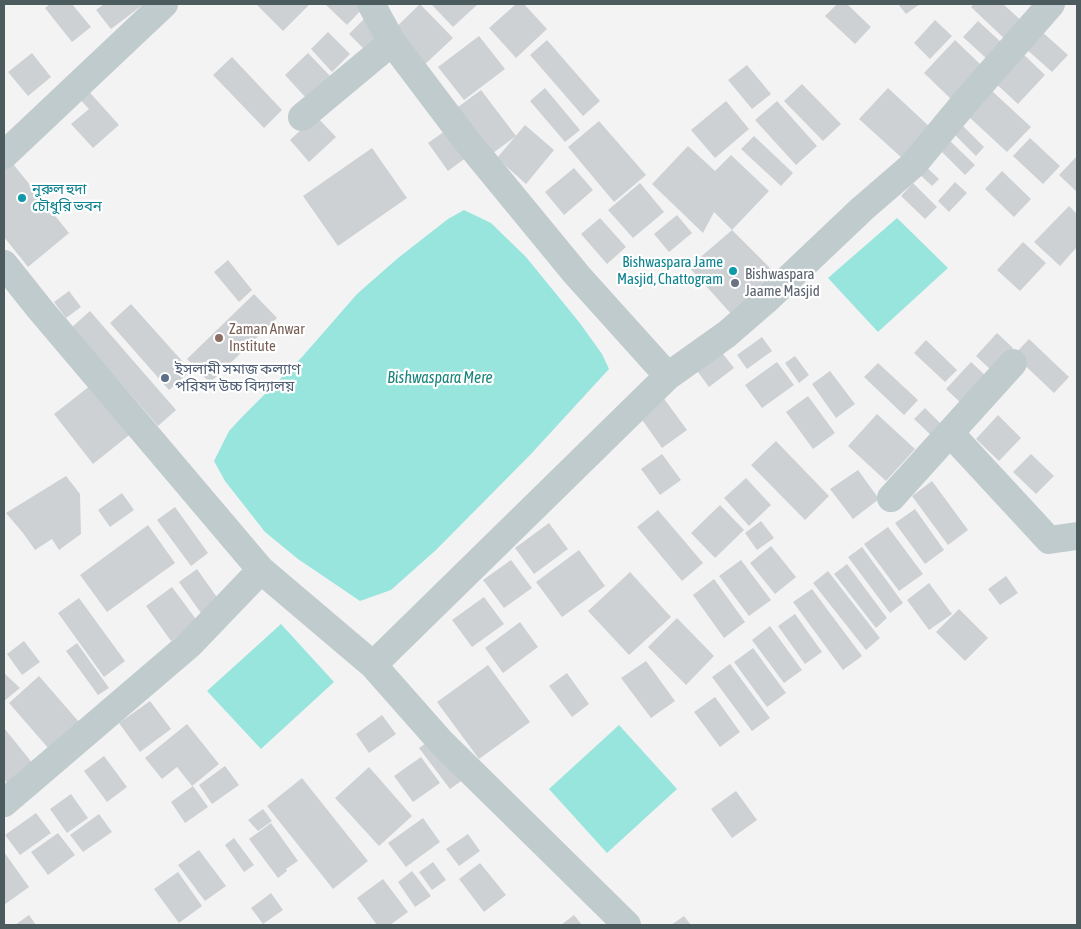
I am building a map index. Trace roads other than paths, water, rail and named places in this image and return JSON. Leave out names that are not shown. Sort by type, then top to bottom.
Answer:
[{"type":"street","points":[[4,155],[164,4]]},
{"type":"street","points":[[371,4],[392,42],[466,140],[570,268],[668,376]]},
{"type":"street","points":[[373,665],[668,376],[733,328],[765,301],[862,209],[914,164],[966,100],[1051,4]]},
{"type":"street","points":[[302,117],[392,42]]},
{"type":"street","points":[[4,264],[45,316],[261,570],[373,665],[441,742],[627,925]]},
{"type":"street","points":[[891,498],[1013,363]]},
{"type":"street","points":[[950,433],[1049,540],[1077,536]]},
{"type":"street","points":[[4,803],[190,644],[261,570]]},
{"type":"water","name":"Bishwaspara Mere","points":[[464,210],[491,223],[526,257],[579,322],[602,354],[609,369],[531,454],[436,550],[391,590],[360,601],[298,559],[265,532],[225,481],[214,461],[229,431],[302,357],[357,294],[398,258],[448,219]]},
{"type":"water","points":[[897,218],[948,268],[878,332],[828,278]]},
{"type":"water","points":[[281,624],[334,682],[261,749],[207,691]]},
{"type":"water","points":[[619,725],[677,789],[607,853],[549,789]]},
{"type":"place","name":"নুরুল হুদা চৌধুরি ভবন","points":[[22,198]]},
{"type":"place","name":"Bishwaspara Jame Masjid, Chattogram","points":[[733,271]]},
{"type":"place","name":"Bishwaspara Jaame Masjid","points":[[735,283]]},
{"type":"place","name":"Zaman Anwar Institute","points":[[219,338]]},
{"type":"place","name":"ইসলামী সমাজ কল্যাণ পরিষদ উচ্চ বিদ্যালয়","points":[[165,378]]}]
